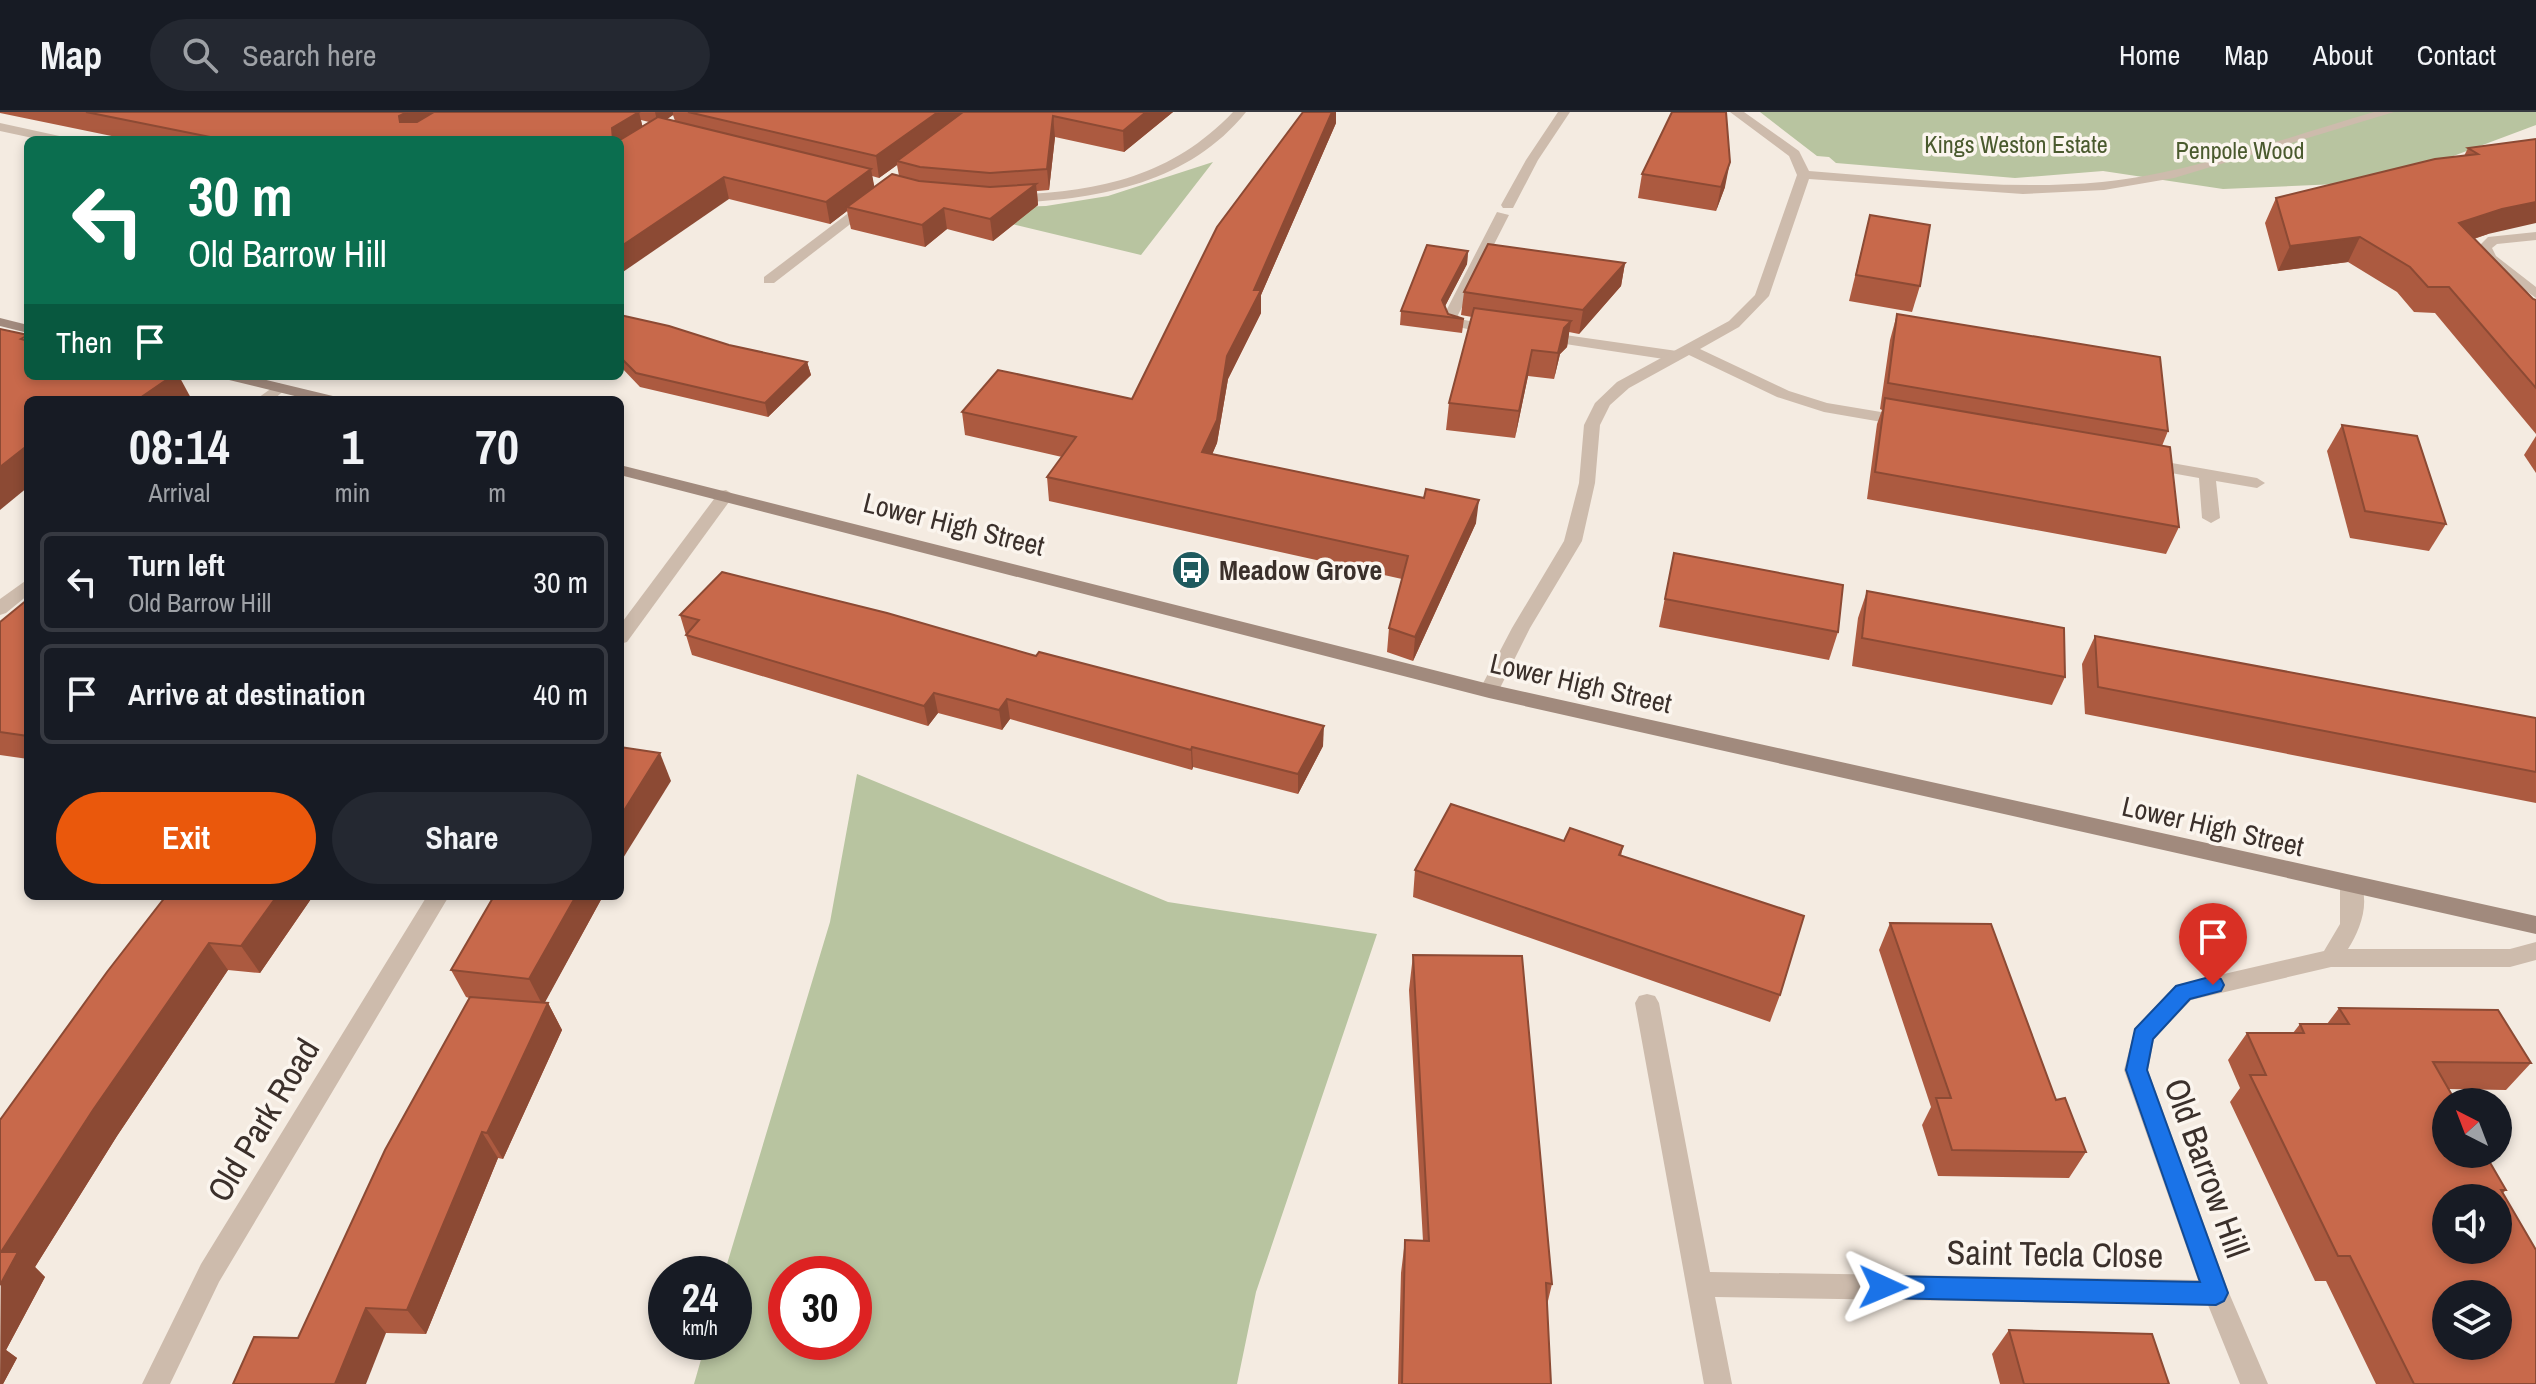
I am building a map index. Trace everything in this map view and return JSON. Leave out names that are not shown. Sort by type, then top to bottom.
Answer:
[{"type":"main road","points":[[0,322],[24,328]]},
{"type":"main road","points":[[246,380],[314,396]]},
{"type":"main road","points":[[279,388],[290,380]]},
{"type":"main road","name":"Lower High Street","points":[[624,471],[1489,691],[2536,925]]},
{"type":"street","points":[[999,200],[1066,195],[1152,174],[1208,145],[1240,112]]},
{"type":"street","points":[[1564,112],[1532,160],[1452,319],[1464,326],[1517,334],[1683,353],[1783,394],[1824,407],[1916,423]]},
{"type":"street","points":[[1489,691],[1521,628],[1573,541],[1587,483],[1592,425],[1603,403],[1623,385],[1734,324],[1762,296],[1804,175],[1794,154],[1736,112]]},
{"type":"street","points":[[1804,175],[2023,190],[2092,187],[2169,175],[2388,112]]},
{"type":"street","points":[[0,127],[42,136]]},
{"type":"street","points":[[769,280],[878,197]]},
{"type":"street","points":[[2536,236],[2493,240],[2485,247],[2490,258],[2536,294]]},
{"type":"street","points":[[268,396],[279,388]]},
{"type":"street","points":[[2131,461],[2257,483]]},
{"type":"street","points":[[2207,474],[2211,518]]},
{"type":"street","points":[[624,633],[726,495]]},
{"type":"street","points":[[0,609],[24,588]]},
{"type":"street","points":[[2331,958],[2351,925],[2351,886]]},
{"type":"street","name":"Old Park Road","points":[[156,1384],[210,1273],[436,900]]},
{"type":"street","name":"Old Barrow Hill","points":[[2254,1384],[2216,1293],[2136,1070],[2143,1035],[2184,992],[2331,958],[2510,958],[2536,951]]},
{"type":"street","points":[[1647,1003],[1718,1384]]},
{"type":"street","name":"Saint Tecla Close","points":[[1701,1284],[2216,1293]]},
{"type":"green space","name":"Penpole Wood","points":[[1760,112],[2536,112],[2536,125],[2384,182],[2223,189],[2103,171],[2015,178],[1836,163],[1829,157],[1817,156]]},
{"type":"green space","points":[[1213,162],[1141,255],[950,209],[1046,206],[1108,196]]},
{"type":"green space","points":[[857,774],[1168,902],[1377,934],[1256,1292],[1237,1384],[694,1384],[701,1360],[752,1360],[752,1256],[729,1256],[830,922]]},
{"type":"building","points":[[86,112],[407,112],[399,116],[400,122],[417,122],[434,112],[639,112],[612,128],[613,136],[205,136]]},
{"type":"building","points":[[688,112],[938,112],[876,156]]},
{"type":"building","points":[[963,112],[1146,112],[1123,131],[1053,116],[1047,169],[990,173],[920,167],[897,161]]},
{"type":"building","points":[[1303,112],[1332,112],[1254,290],[1261,290],[1227,356],[1217,420],[1202,452],[1424,498],[1426,489],[1479,500],[1415,637],[1389,628],[1408,556],[1047,477],[1076,437],[962,412],[998,370],[1132,399],[1217,227]]},
{"type":"building","points":[[1672,112],[1726,112],[1730,162],[1721,187],[1642,174]]},
{"type":"building","points":[[658,117],[871,169],[826,202],[724,177],[624,244],[624,138]]},
{"type":"building","points":[[2536,139],[2536,202],[2459,223],[2536,300],[2536,388],[2449,287],[2428,287],[2410,267],[2360,237],[2290,246],[2276,198],[2435,159],[2478,154],[2468,148]]},
{"type":"building","points":[[892,174],[919,181],[990,187],[1036,184],[990,219],[944,208],[922,225],[847,207]]},
{"type":"building","points":[[1870,215],[1930,225],[1920,286],[1856,275]]},
{"type":"building","points":[[1488,244],[1625,263],[1583,310],[1464,292]]},
{"type":"building","points":[[1427,245],[1468,251],[1442,300],[1448,314],[1464,319],[1401,311]]},
{"type":"building","points":[[1474,308],[1571,321],[1564,328],[1558,353],[1532,350],[1519,411],[1449,403]]},
{"type":"building","points":[[1897,314],[2160,357],[2168,431],[1888,383]]},
{"type":"building","points":[[624,316],[729,345],[807,362],[765,403],[636,373],[624,361]]},
{"type":"building","points":[[0,329],[24,334],[21,339],[24,340],[24,380],[166,380],[143,396],[24,396],[24,448],[0,467]]},
{"type":"building","points":[[1885,398],[2170,447],[2179,527],[1875,472]]},
{"type":"building","points":[[2342,425],[2417,436],[2446,524],[2365,511]]},
{"type":"building","points":[[1674,553],[1843,585],[1838,632],[1665,599]]},
{"type":"building","points":[[722,572],[887,613],[1036,656],[1039,652],[1324,726],[1298,774],[1192,747],[1191,750],[1007,699],[999,710],[934,693],[924,706],[686,635],[699,620],[680,615]]},
{"type":"building","points":[[1867,591],[2064,628],[2065,677],[1862,638]]},
{"type":"building","points":[[24,602],[24,735],[0,732],[0,622]]},
{"type":"building","points":[[2095,636],[2536,718],[2536,772],[2098,687]]},
{"type":"building","points":[[624,748],[660,753],[624,811]]},
{"type":"building","points":[[1451,804],[1564,841],[1570,828],[1623,846],[1619,855],[1804,916],[1780,995],[1415,870]]},
{"type":"building","points":[[163,900],[274,900],[241,946],[209,943],[93,1110],[1,1252],[18,1252],[0,1285],[0,1120]]},
{"type":"building","points":[[492,900],[574,900],[529,979],[451,970]]},
{"type":"building","points":[[1890,923],[1991,924],[2056,1100],[2065,1098],[2086,1152],[1952,1150],[1936,1098],[1951,1098]]},
{"type":"building","points":[[1413,955],[1522,956],[1552,1284],[1546,1283],[1551,1384],[1402,1384],[1405,1240],[1429,1241]]},
{"type":"building","points":[[470,997],[548,1003],[487,1133],[482,1132],[407,1310],[366,1308],[335,1384],[233,1384],[254,1337],[298,1338],[385,1150]]},
{"type":"building","points":[[2339,1008],[2498,1010],[2531,1063],[2433,1062],[2448,1088],[2432,1088],[2432,1168],[2493,1168],[2502,1184],[2432,1184],[2432,1264],[2512,1264],[2512,1209],[2536,1250],[2536,1384],[2414,1384],[2350,1256],[2338,1256],[2250,1075],[2266,1075],[2247,1033],[2304,1033],[2300,1024],[2349,1024]]},
{"type":"building","points":[[2009,1330],[2152,1334],[2169,1384],[2024,1384]]},
{"type":"place","name":"Meadow Grove","points":[[1191,570]]},
{"type":"route","points":[[1883,1287],[2216,1293],[2136,1070],[2143,1035],[2184,992],[2213,985]]},
{"type":"park label","name":"Kings Weston Estate","points":[[2016,144]]}]
